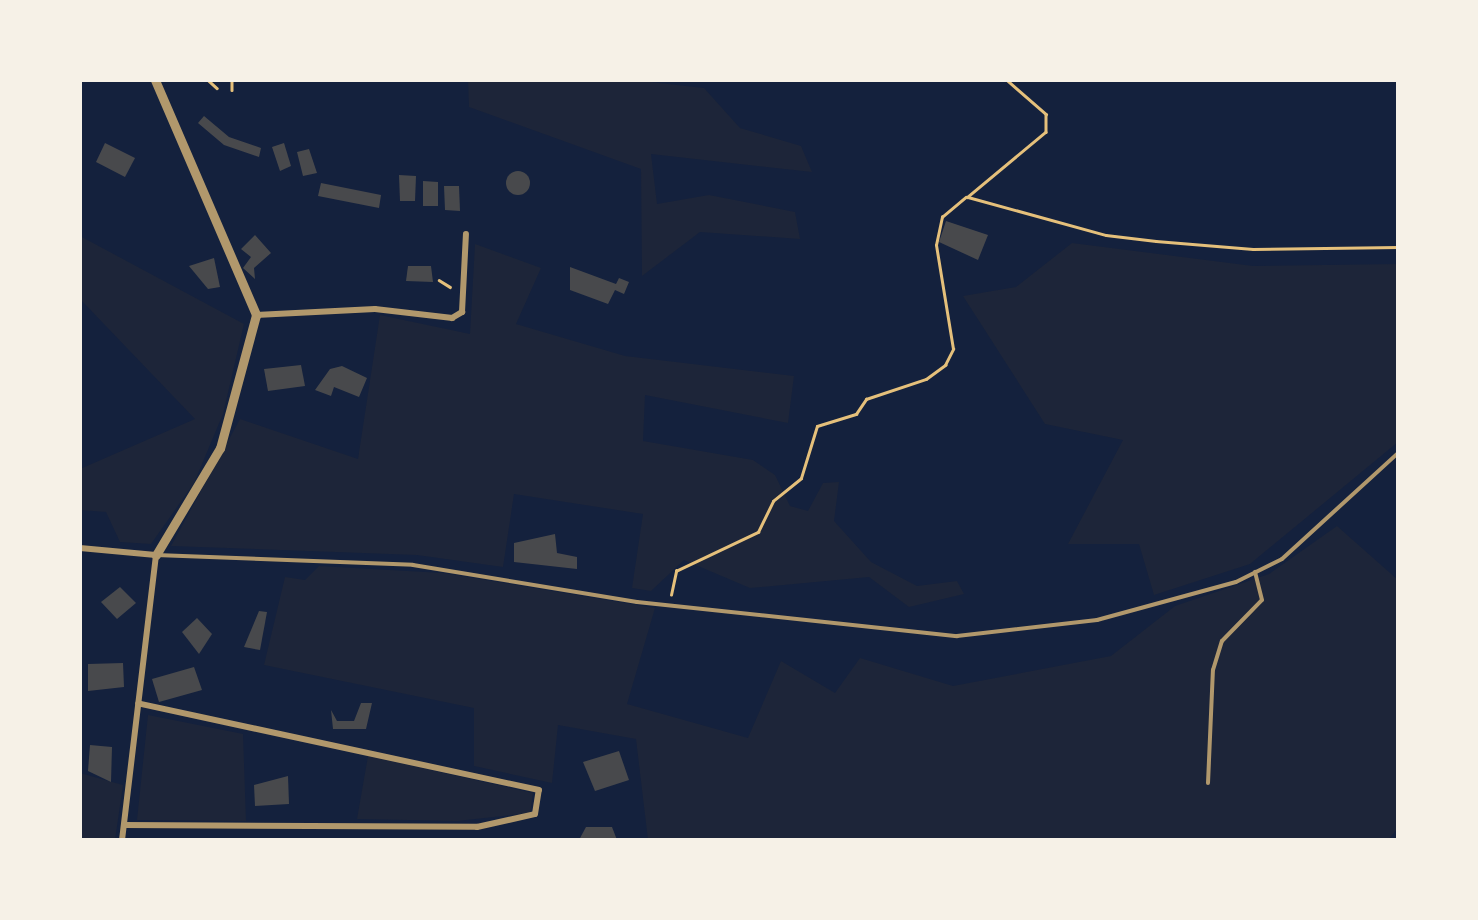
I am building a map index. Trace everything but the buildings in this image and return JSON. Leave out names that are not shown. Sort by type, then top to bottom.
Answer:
[{"type":"street","points":[[122,840],[156,555],[220,448],[256,315],[155,80]]},
{"type":"street","points":[[256,315],[375,309],[452,318],[462,312],[466,234]]},
{"type":"street","points":[[80,548],[156,555]]},
{"type":"street","points":[[124,825],[477,827],[534,814],[538,790],[138,703]]},
{"type":"lane","points":[[156,555],[413,565],[670,603],[957,636],[1097,620],[1255,572],[1282,559],[1398,453]]},
{"type":"lane","points":[[1208,784],[1212,670],[1222,641],[1262,600],[1255,572]]},
{"type":"path","points":[[208,80],[217,88]]},
{"type":"path","points":[[232,80],[232,90]]},
{"type":"path","points":[[670,603],[676,572],[758,532],[773,501],[801,478],[817,426],[856,414],[866,399],[926,379],[946,365],[952,349],[936,254],[942,217],[1046,132],[1046,114],[1007,80]]},
{"type":"path","points":[[968,197],[1106,235],[1156,241],[1254,249],[1398,246]]},
{"type":"path","points":[[439,280],[462,294]]},
{"type":"shaded area","points":[[468,80],[632,80],[704,88],[740,128],[801,146],[812,172],[651,154],[657,204],[709,195],[795,212],[800,239],[700,232],[642,276],[641,169],[469,107]]},
{"type":"shaded area","points":[[80,236],[244,324],[223,414],[194,483],[151,544],[120,542],[106,512],[80,510],[80,469],[195,419],[80,299]]},
{"type":"shaded area","points":[[1072,243],[1253,266],[1398,264],[1398,442],[1250,564],[1154,595],[1139,544],[1068,544],[1123,440],[1045,424],[963,296],[1016,287]]},
{"type":"shaded area","points":[[475,244],[541,268],[516,324],[625,356],[794,376],[788,423],[645,395],[643,441],[753,460],[775,475],[790,506],[808,511],[823,483],[839,482],[834,521],[871,562],[917,586],[957,581],[964,594],[909,607],[869,577],[750,588],[684,560],[651,591],[632,588],[643,514],[514,494],[503,567],[417,555],[171,546],[240,419],[358,459],[380,315],[470,334]]},
{"type":"shaded area","points":[[1337,526],[1398,580],[1398,828],[1388,840],[648,840],[636,739],[558,725],[552,783],[474,766],[474,708],[264,665],[285,577],[305,580],[319,566],[443,573],[655,608],[627,704],[748,738],[781,661],[835,693],[860,658],[953,686],[1111,656],[1175,606],[1269,574]]},
{"type":"shaded area","points":[[148,715],[243,734],[246,821],[137,820]]},
{"type":"shaded area","points":[[368,756],[533,793],[530,813],[457,821],[357,819]]},
{"type":"shaded area","points":[[80,773],[123,785],[115,840],[80,840]]}]
